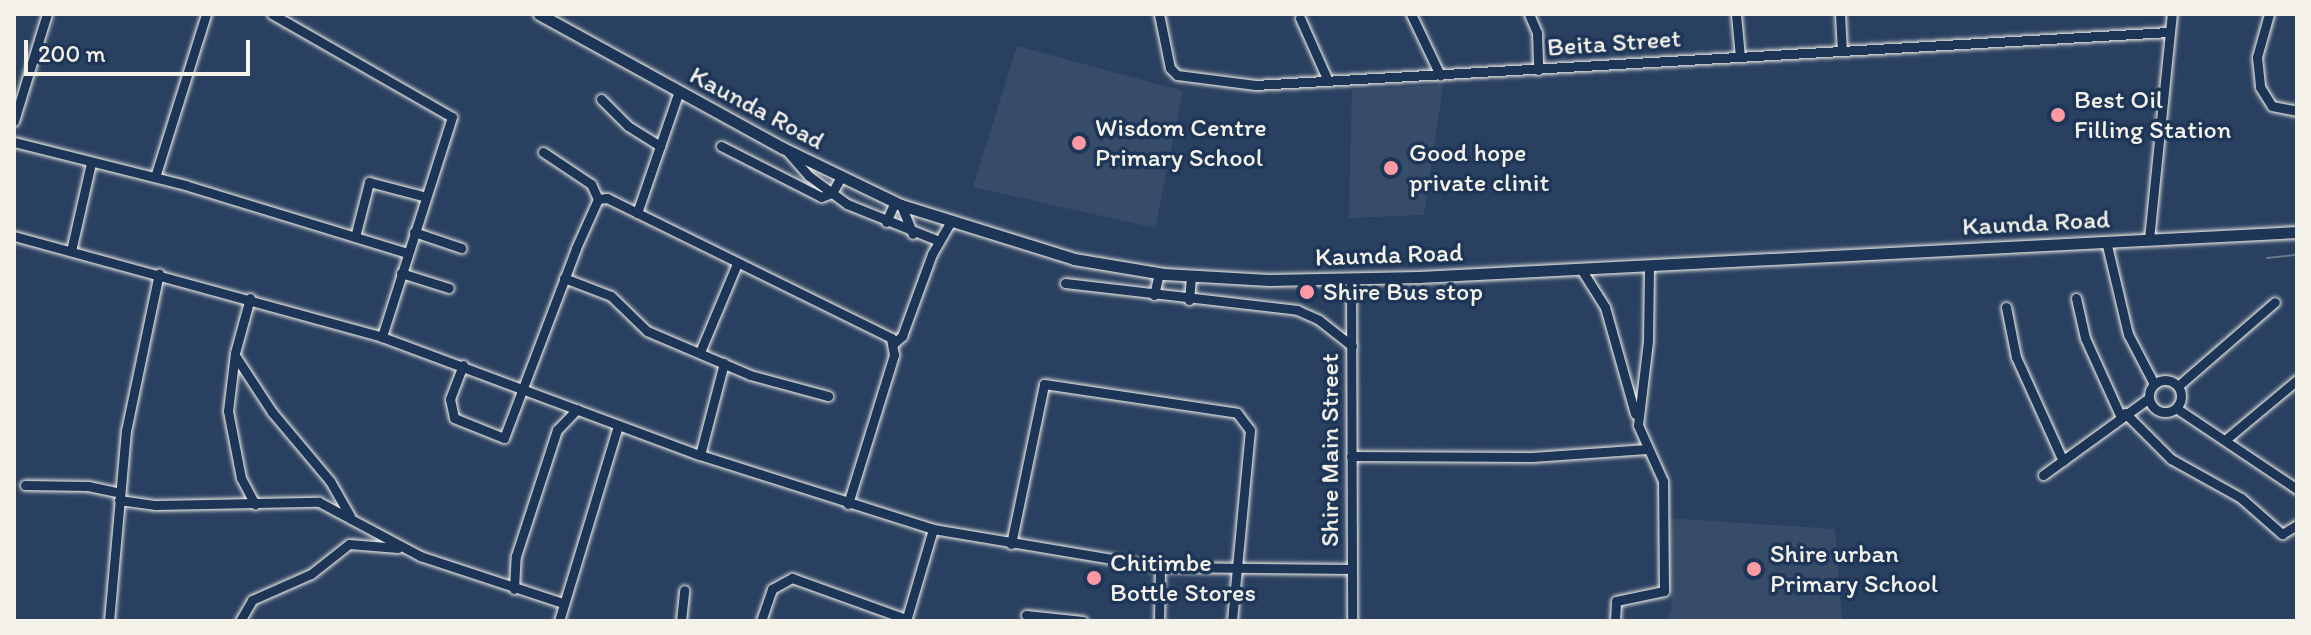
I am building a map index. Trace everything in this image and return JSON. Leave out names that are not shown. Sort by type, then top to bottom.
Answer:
[{"type":"main road","name":"Kaunda Road","points":[[539,14],[785,149],[898,204],[950,223],[1074,259],[1159,273],[1351,278],[2297,232]]},
{"type":"street","points":[[14,121],[47,14]]},
{"type":"street","points":[[155,177],[206,14]]},
{"type":"street","points":[[272,14],[452,117],[382,337]]},
{"type":"street","name":"Beita Street","points":[[1159,14],[1170,68],[1177,75],[1255,85],[2168,32]]},
{"type":"street","points":[[1411,14],[1440,75]]},
{"type":"street","points":[[1529,14],[1537,33],[1538,70]]},
{"type":"street","points":[[1736,14],[1740,57]]},
{"type":"street","points":[[1840,14],[1842,51]]},
{"type":"street","points":[[2149,239],[2172,14]]},
{"type":"street","points":[[2269,14],[2257,57],[2260,87],[2272,106],[2297,111]]},
{"type":"street","points":[[1300,18],[1328,81]]},
{"type":"street","points":[[637,213],[679,91]]},
{"type":"street","points":[[601,99],[628,126],[660,146]]},
{"type":"street","points":[[14,142],[155,177],[407,253]]},
{"type":"street","points":[[721,146],[821,197],[832,193],[841,177]]},
{"type":"street","points":[[774,172],[785,149],[832,193],[886,222],[939,241]]},
{"type":"street","points":[[543,152],[591,184],[598,199],[637,213],[736,266],[881,330],[894,343]]},
{"type":"street","points":[[71,251],[91,163]]},
{"type":"street","points":[[355,237],[369,182],[426,197]]},
{"type":"street","points":[[463,365],[450,399],[461,424],[504,438],[526,387],[564,278],[598,199]]},
{"type":"street","points":[[886,222],[898,204],[913,234]]},
{"type":"street","points":[[848,504],[894,343],[905,331],[939,241],[950,223]]},
{"type":"street","points":[[414,232],[461,248]]},
{"type":"street","points":[[14,236],[159,273],[382,337],[526,387],[618,426],[700,455],[933,529],[1160,567],[1239,571],[1352,569]]},
{"type":"street","points":[[2043,475],[2149,398],[2154,384],[2128,334],[2106,241]]},
{"type":"street","points":[[1638,425],[1648,341],[1649,265]]},
{"type":"street","points":[[700,352],[736,266]]},
{"type":"street","points":[[1581,269],[1605,307],[1638,425],[1663,481],[1664,591],[1618,599],[1615,621]]},
{"type":"street","points":[[111,618],[119,497],[132,389],[159,273]]},
{"type":"street","points":[[401,273],[449,288]]},
{"type":"street","points":[[1154,295],[1159,273]]},
{"type":"street","points":[[1189,300],[1191,275]]},
{"type":"street","points":[[564,278],[601,290],[638,326],[724,363],[828,396]]},
{"type":"street","name":"Shire Main Street","points":[[1351,278],[1352,621]]},
{"type":"street","points":[[1065,283],[1189,300],[1297,310],[1319,320],[1352,346]]},
{"type":"street","points":[[250,298],[235,353],[229,419],[245,492],[255,504]]},
{"type":"street","points":[[2076,298],[2085,338],[2123,414],[2171,459],[2241,498],[2282,534],[2297,525]]},
{"type":"street","points":[[2178,386],[2275,302]]},
{"type":"street","points":[[2006,307],[2016,357],[2063,461]]},
{"type":"street","points":[[235,353],[253,387],[330,481],[351,517]]},
{"type":"street","points":[[700,455],[724,363]]},
{"type":"street","points":[[2154,384],[2166,380],[2178,386],[2181,397],[2176,408]]},
{"type":"street","points":[[2225,440],[2297,380]]},
{"type":"street","points":[[1011,544],[1039,394],[1051,382],[1244,417],[1250,430],[1232,621]]},
{"type":"street","points":[[2149,398],[2158,411],[2176,408],[2295,483]]},
{"type":"street","points":[[514,589],[516,556],[557,430],[577,409]]},
{"type":"street","points":[[559,621],[618,426]]},
{"type":"street","points":[[1351,456],[1532,457],[1647,449]]},
{"type":"street","points":[[25,485],[88,486],[119,497],[255,504],[319,502],[410,552],[563,603]]},
{"type":"street","points":[[761,621],[772,589],[792,578],[906,620],[933,529]]},
{"type":"street","points":[[240,621],[252,600],[311,574],[349,544],[410,552]]},
{"type":"street","points":[[1159,621],[1160,567]]},
{"type":"street","points":[[681,621],[684,590]]},
{"type":"street","points":[[1026,615],[1083,621]]},
{"type":"shaded area","name":"Wisdom Centre Primary School","points":[[1017,46],[1183,91],[1155,228],[973,187]]},
{"type":"shaded area","name":"Good hope private clinit","points":[[1443,85],[1424,215],[1349,218],[1352,90]]},
{"type":"shaded area","name":"Shire urban Primary School","points":[[1666,518],[1835,529],[1842,621],[1667,621],[1672,608]]},
{"type":"waterway","points":[[2267,258],[2297,255]]},
{"type":"place","name":"Best Oil Filling Station","points":[[2058,115]]},
{"type":"place","name":"Wisdom Centre Primary School","points":[[1079,143]]},
{"type":"place","name":"Good hope private clinit","points":[[1391,168]]},
{"type":"place","name":"Shire Bus stop","points":[[1307,292]]},
{"type":"place","name":"Shire urban Primary School","points":[[1754,569]]},
{"type":"place","name":"Chitimbe Bottle Stores","points":[[1094,578]]}]
